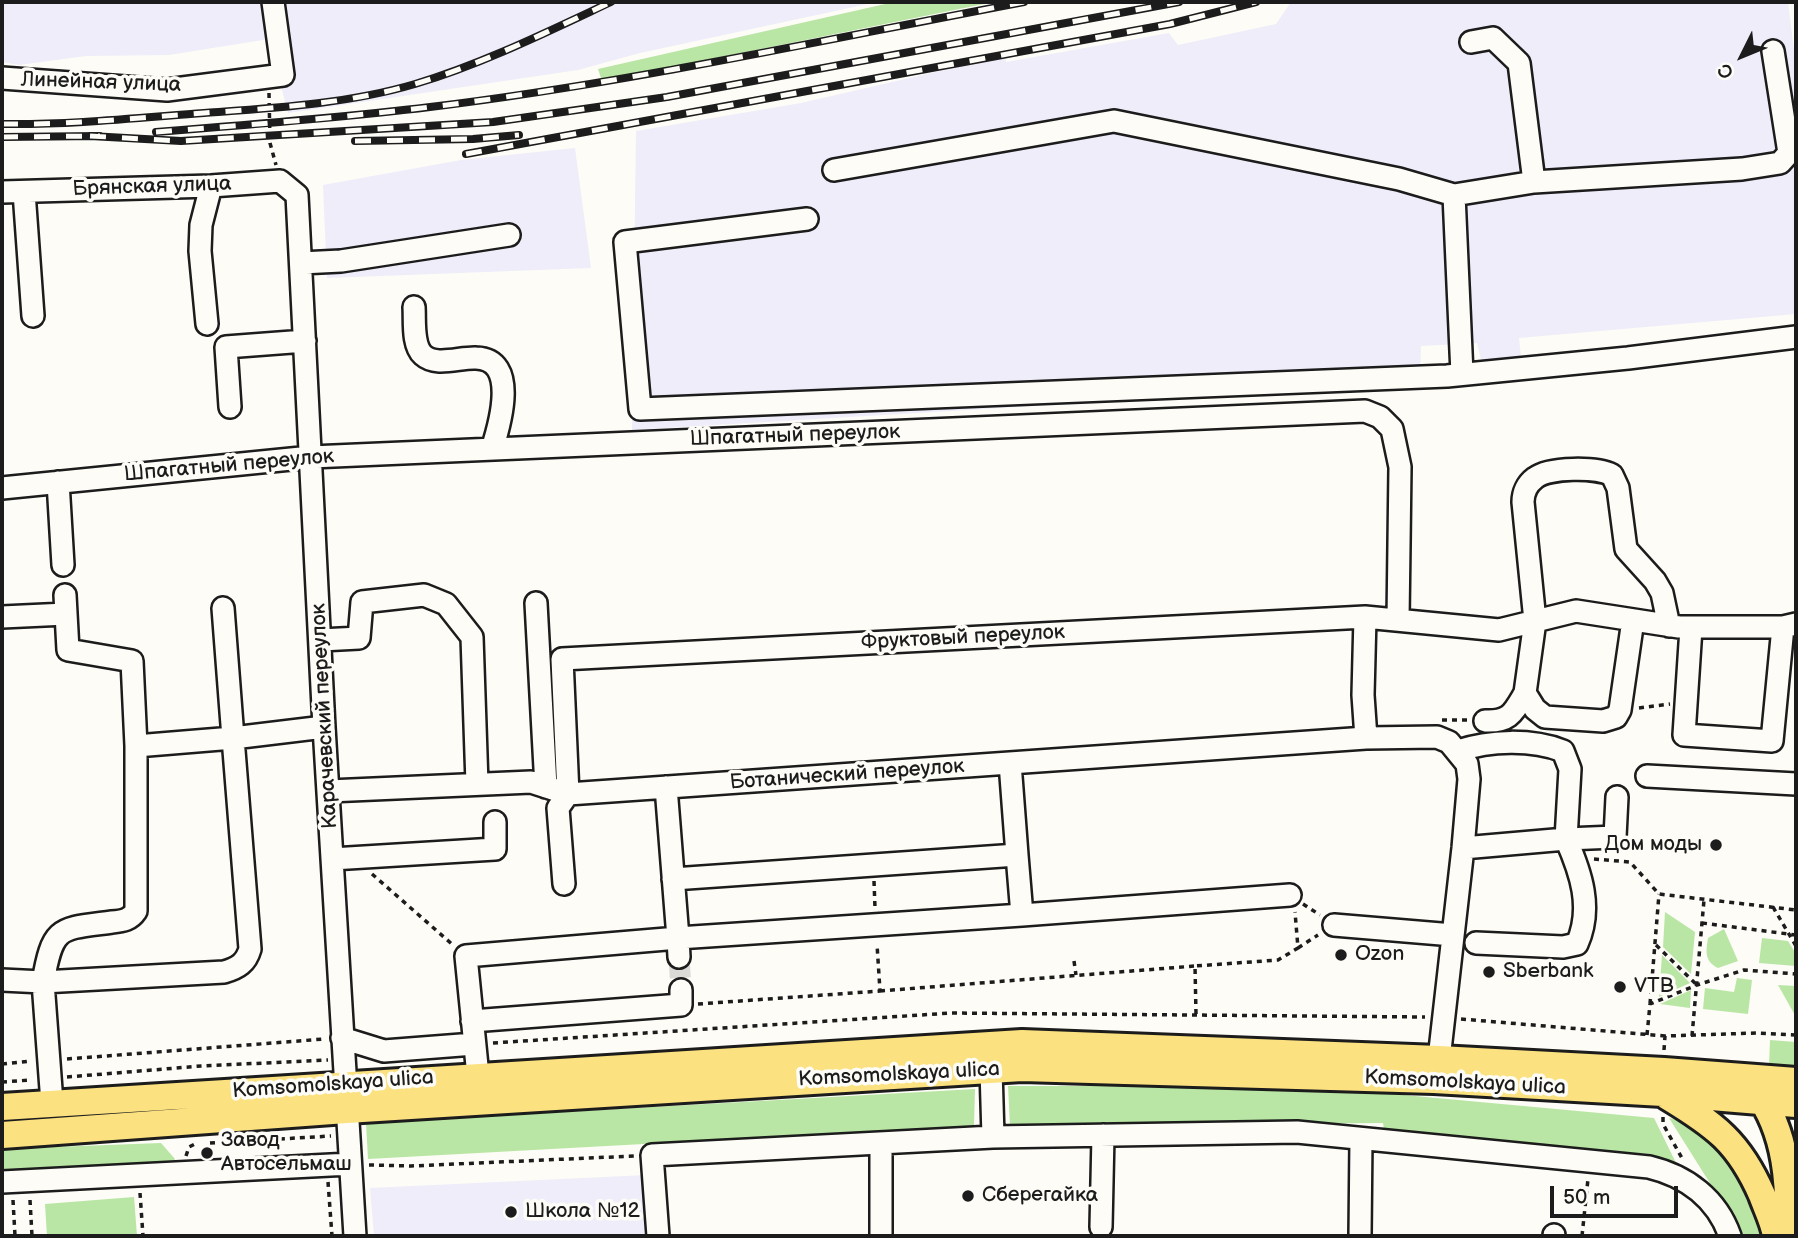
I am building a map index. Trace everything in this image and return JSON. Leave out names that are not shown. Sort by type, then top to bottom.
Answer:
[{"type":"main road","name":"Komsomolskaya ulica","points":[[2,1135],[345,1097],[478,1076],[1022,1043],[1438,1059],[1796,1081]]},
{"type":"main road","name":"Komsomolskaya ulica","points":[[2,1107],[51,1081],[345,1097],[1022,1068],[1434,1080],[1663,1093],[1796,1104]]},
{"type":"main road","points":[[1744,1077],[1764,1101],[1781,1143],[1787,1173],[1788,1236]]},
{"type":"main road","points":[[1663,1093],[1702,1117],[1733,1144],[1746,1161],[1759,1188],[1776,1236]]},
{"type":"street","points":[[273,2],[276,76]]},
{"type":"street","points":[[1471,42],[1493,38],[1519,63],[1534,182]]},
{"type":"street","points":[[834,170],[1114,121],[1399,179],[1454,195],[1534,182],[1742,169],[1780,163],[1789,153],[1773,51]]},
{"type":"street","name":"Линейная улица","points":[[2,79],[167,90],[276,76]]},
{"type":"street","name":"Брянская улица","points":[[2,192],[211,186],[280,181]]},
{"type":"street","name":"Карачевский переулок","points":[[280,181],[297,195],[324,727],[329,791],[343,858],[342,1038],[355,1236]]},
{"type":"street","points":[[207,324],[200,251],[201,225],[211,186]]},
{"type":"street","points":[[24,192],[33,316]]},
{"type":"street","points":[[1454,195],[1462,374]]},
{"type":"street","points":[[807,219],[625,242],[639,409],[1462,374],[1628,358],[1796,337]]},
{"type":"street","points":[[301,264],[334,262],[509,235]]},
{"type":"street","points":[[414,307],[416,343],[422,354],[434,361],[478,358],[490,361],[498,367],[502,380],[502,420],[492,449]]},
{"type":"street","points":[[230,407],[226,347],[305,341]]},
{"type":"street","name":"Шпагатный переулок","points":[[2,488],[311,457],[1365,411],[1380,417],[1392,429],[1400,467],[1398,620]]},
{"type":"street","points":[[1485,721],[1501,722],[1512,715],[1525,694],[1535,621],[1523,494],[1539,475],[1559,470],[1598,469],[1612,475],[1618,488],[1626,549],[1662,593],[1668,626]]},
{"type":"street","points":[[58,482],[63,565]]},
{"type":"street","points":[[321,640],[359,638],[362,603],[424,595],[446,604],[472,637],[477,784]]},
{"type":"street","points":[[536,603],[545,787]]},
{"type":"street","points":[[2,617],[66,605],[68,650],[132,662],[136,746],[136,911],[126,921],[67,928],[56,938],[48,955],[43,982],[51,1081]]},
{"type":"street","points":[[2,980],[43,982],[225,972],[248,958],[250,949],[223,608]]},
{"type":"street","points":[[1535,621],[1576,611],[1691,628],[1789,625],[1772,741],[1684,736],[1691,628]]},
{"type":"street","points":[[1364,617],[1363,695],[1366,738]]},
{"type":"street","name":"Фруктовый переулок","points":[[568,794],[562,659],[1364,617],[1499,630],[1535,621]]},
{"type":"street","points":[[1525,694],[1535,709],[1545,717],[1602,721],[1616,717],[1620,710],[1633,620]]},
{"type":"street","points":[[136,746],[324,727]]},
{"type":"street","name":"Ботанический переулок","points":[[329,791],[530,782],[568,794],[1366,738],[1437,737],[1449,742],[1458,751]]},
{"type":"street","points":[[1438,1059],[1469,779],[1467,764],[1458,751],[1480,744],[1545,744],[1563,751],[1570,769],[1570,848],[1585,896],[1583,931],[1577,944],[1563,947],[1476,943]]},
{"type":"street","points":[[1010,763],[1022,915]]},
{"type":"street","points":[[1647,776],[1796,784]]},
{"type":"street","points":[[666,787],[679,948]]},
{"type":"street","points":[[564,884],[558,808],[568,794]]},
{"type":"street","points":[[1463,848],[1570,848],[1582,840],[1615,836],[1617,797]]},
{"type":"street","points":[[343,858],[495,849],[495,822]]},
{"type":"street","points":[[673,878],[1017,855]]},
{"type":"street","points":[[478,1076],[466,956],[679,948],[876,925],[1292,897]]},
{"type":"street","points":[[1334,925],[1452,935]]},
{"type":"street","points":[[472,1021],[681,997]]},
{"type":"street","points":[[342,1038],[384,1051],[474,1044]]},
{"type":"street","points":[[991,1069],[993,1138]]},
{"type":"street","points":[[658,1236],[652,1155],[993,1138],[1297,1132],[1591,1160],[1670,1172],[1690,1182],[1711,1203],[1730,1236]]},
{"type":"street","points":[[1101,1227],[1103,1135]]},
{"type":"street","points":[[1360,1236],[1361,1139]]},
{"type":"street","points":[[881,1143],[881,1236]]},
{"type":"street","points":[[2,1182],[349,1164]]},
{"type":"path","points":[[276,76],[268,108],[270,143],[280,181]]},
{"type":"path","points":[[1620,710],[1686,703]]},
{"type":"path","points":[[1570,848],[1630,862],[1659,894],[1796,910]]},
{"type":"path","points":[[343,858],[466,956]]},
{"type":"path","points":[[873,865],[880,992]]},
{"type":"path","points":[[1647,1035],[1659,894]]},
{"type":"path","points":[[681,997],[880,992],[1279,960],[1334,925],[1292,897]]},
{"type":"path","points":[[1292,897],[1298,948]]},
{"type":"path","points":[[1692,1036],[1704,900]]},
{"type":"path","points":[[1773,907],[1796,946]]},
{"type":"path","points":[[1702,923],[1796,935]]},
{"type":"path","points":[[1655,944],[1697,985]]},
{"type":"path","points":[[1074,961],[1076,975]]},
{"type":"path","points":[[1195,966],[1196,1014]]},
{"type":"path","points":[[1650,1004],[1744,970],[1796,974]]},
{"type":"path","points":[[2,1064],[51,1081],[342,1038]]},
{"type":"path","points":[[2,1082],[51,1081],[201,1066],[345,1097]]},
{"type":"path","points":[[187,1172],[186,1154],[194,1144],[345,1097]]},
{"type":"path","points":[[349,1164],[411,1166],[652,1155]]},
{"type":"path","points":[[1582,1236],[1591,1160]]},
{"type":"path","points":[[327,1165],[332,1236]]},
{"type":"path","points":[[139,1175],[143,1236]]},
{"type":"path","points":[[30,1197],[32,1236]]},
{"type":"path","points":[[2,1200],[13,1199],[15,1236]]},
{"type":"shaded area","points":[[2,2],[877,2],[640,53],[578,70],[288,113],[269,39],[169,55],[86,56],[19,65],[2,62]]},
{"type":"shaded area","points":[[1291,2],[1788,2],[1796,67],[1796,314],[1519,338],[1521,358],[1481,360],[1477,343],[1421,346],[1420,383],[632,430],[636,131],[801,103],[1005,56],[1006,62],[1169,33],[1178,45],[1276,24]]},
{"type":"shaded area","points":[[575,148],[591,268],[327,278],[323,185],[461,160]]},
{"type":"shaded area","name":"Школа №12","points":[[647,1175],[651,1236],[374,1236],[370,1188]]},
{"type":"green space","points":[[894,2],[994,2],[602,81],[598,69]]},
{"type":"green space","points":[[1665,912],[1695,932],[1691,974],[1663,947]]},
{"type":"green space","points":[[1724,929],[1738,961],[1718,968],[1708,959],[1708,938]]},
{"type":"green space","points":[[1762,938],[1788,941],[1796,954],[1796,966],[1759,963]]},
{"type":"green space","points":[[1662,955],[1690,983],[1659,997]]},
{"type":"green space","points":[[1737,978],[1752,980],[1748,1014],[1703,1009],[1705,988],[1734,992]]},
{"type":"green space","points":[[1778,985],[1796,986],[1796,1017]]},
{"type":"green space","points":[[1691,990],[1690,1008],[1660,1004]]},
{"type":"green space","points":[[1770,1040],[1796,1042],[1796,1069],[1769,1067]]},
{"type":"green space","points":[[1008,1086],[1176,1086],[1382,1093],[1654,1118],[1676,1163],[1649,1154],[1385,1136],[1383,1123],[1010,1126]]},
{"type":"green space","points":[[975,1089],[974,1126],[368,1159],[366,1123]]},
{"type":"green space","points":[[1669,1118],[1703,1135],[1725,1157],[1741,1181],[1764,1236],[1736,1236],[1708,1180]]},
{"type":"green space","points":[[161,1143],[175,1159],[169,1169],[2,1178],[2,1149]]},
{"type":"green space","points":[[134,1197],[137,1236],[47,1236],[45,1204]]},
{"type":"tunnel","points":[[679,957],[681,990]]},
{"type":"railway","points":[[2,124],[78,122],[257,109],[310,104],[389,91],[465,67],[611,2]]},
{"type":"railway","points":[[156,132],[361,115],[579,86],[1024,2]]},
{"type":"railway","points":[[90,136],[181,141],[493,122],[667,97],[1179,2]]},
{"type":"railway","points":[[466,154],[1170,24],[1256,2]]},
{"type":"railway","points":[[355,141],[473,139],[519,135]]},
{"type":"railway","points":[[2,137],[100,136]]},
{"type":"place","name":"Дом моды","points":[[1716,845]]},
{"type":"place","name":"Ozon","points":[[1341,955]]},
{"type":"place","name":"Sberbank","points":[[1489,972]]},
{"type":"place","name":"VTB","points":[[1620,987]]},
{"type":"place","name":"Завод Автосельмаш","points":[[207,1153]]},
{"type":"place","name":"Сберегайка","points":[[968,1196]]},
{"type":"place","name":"Школа №12","points":[[511,1212]]}]
